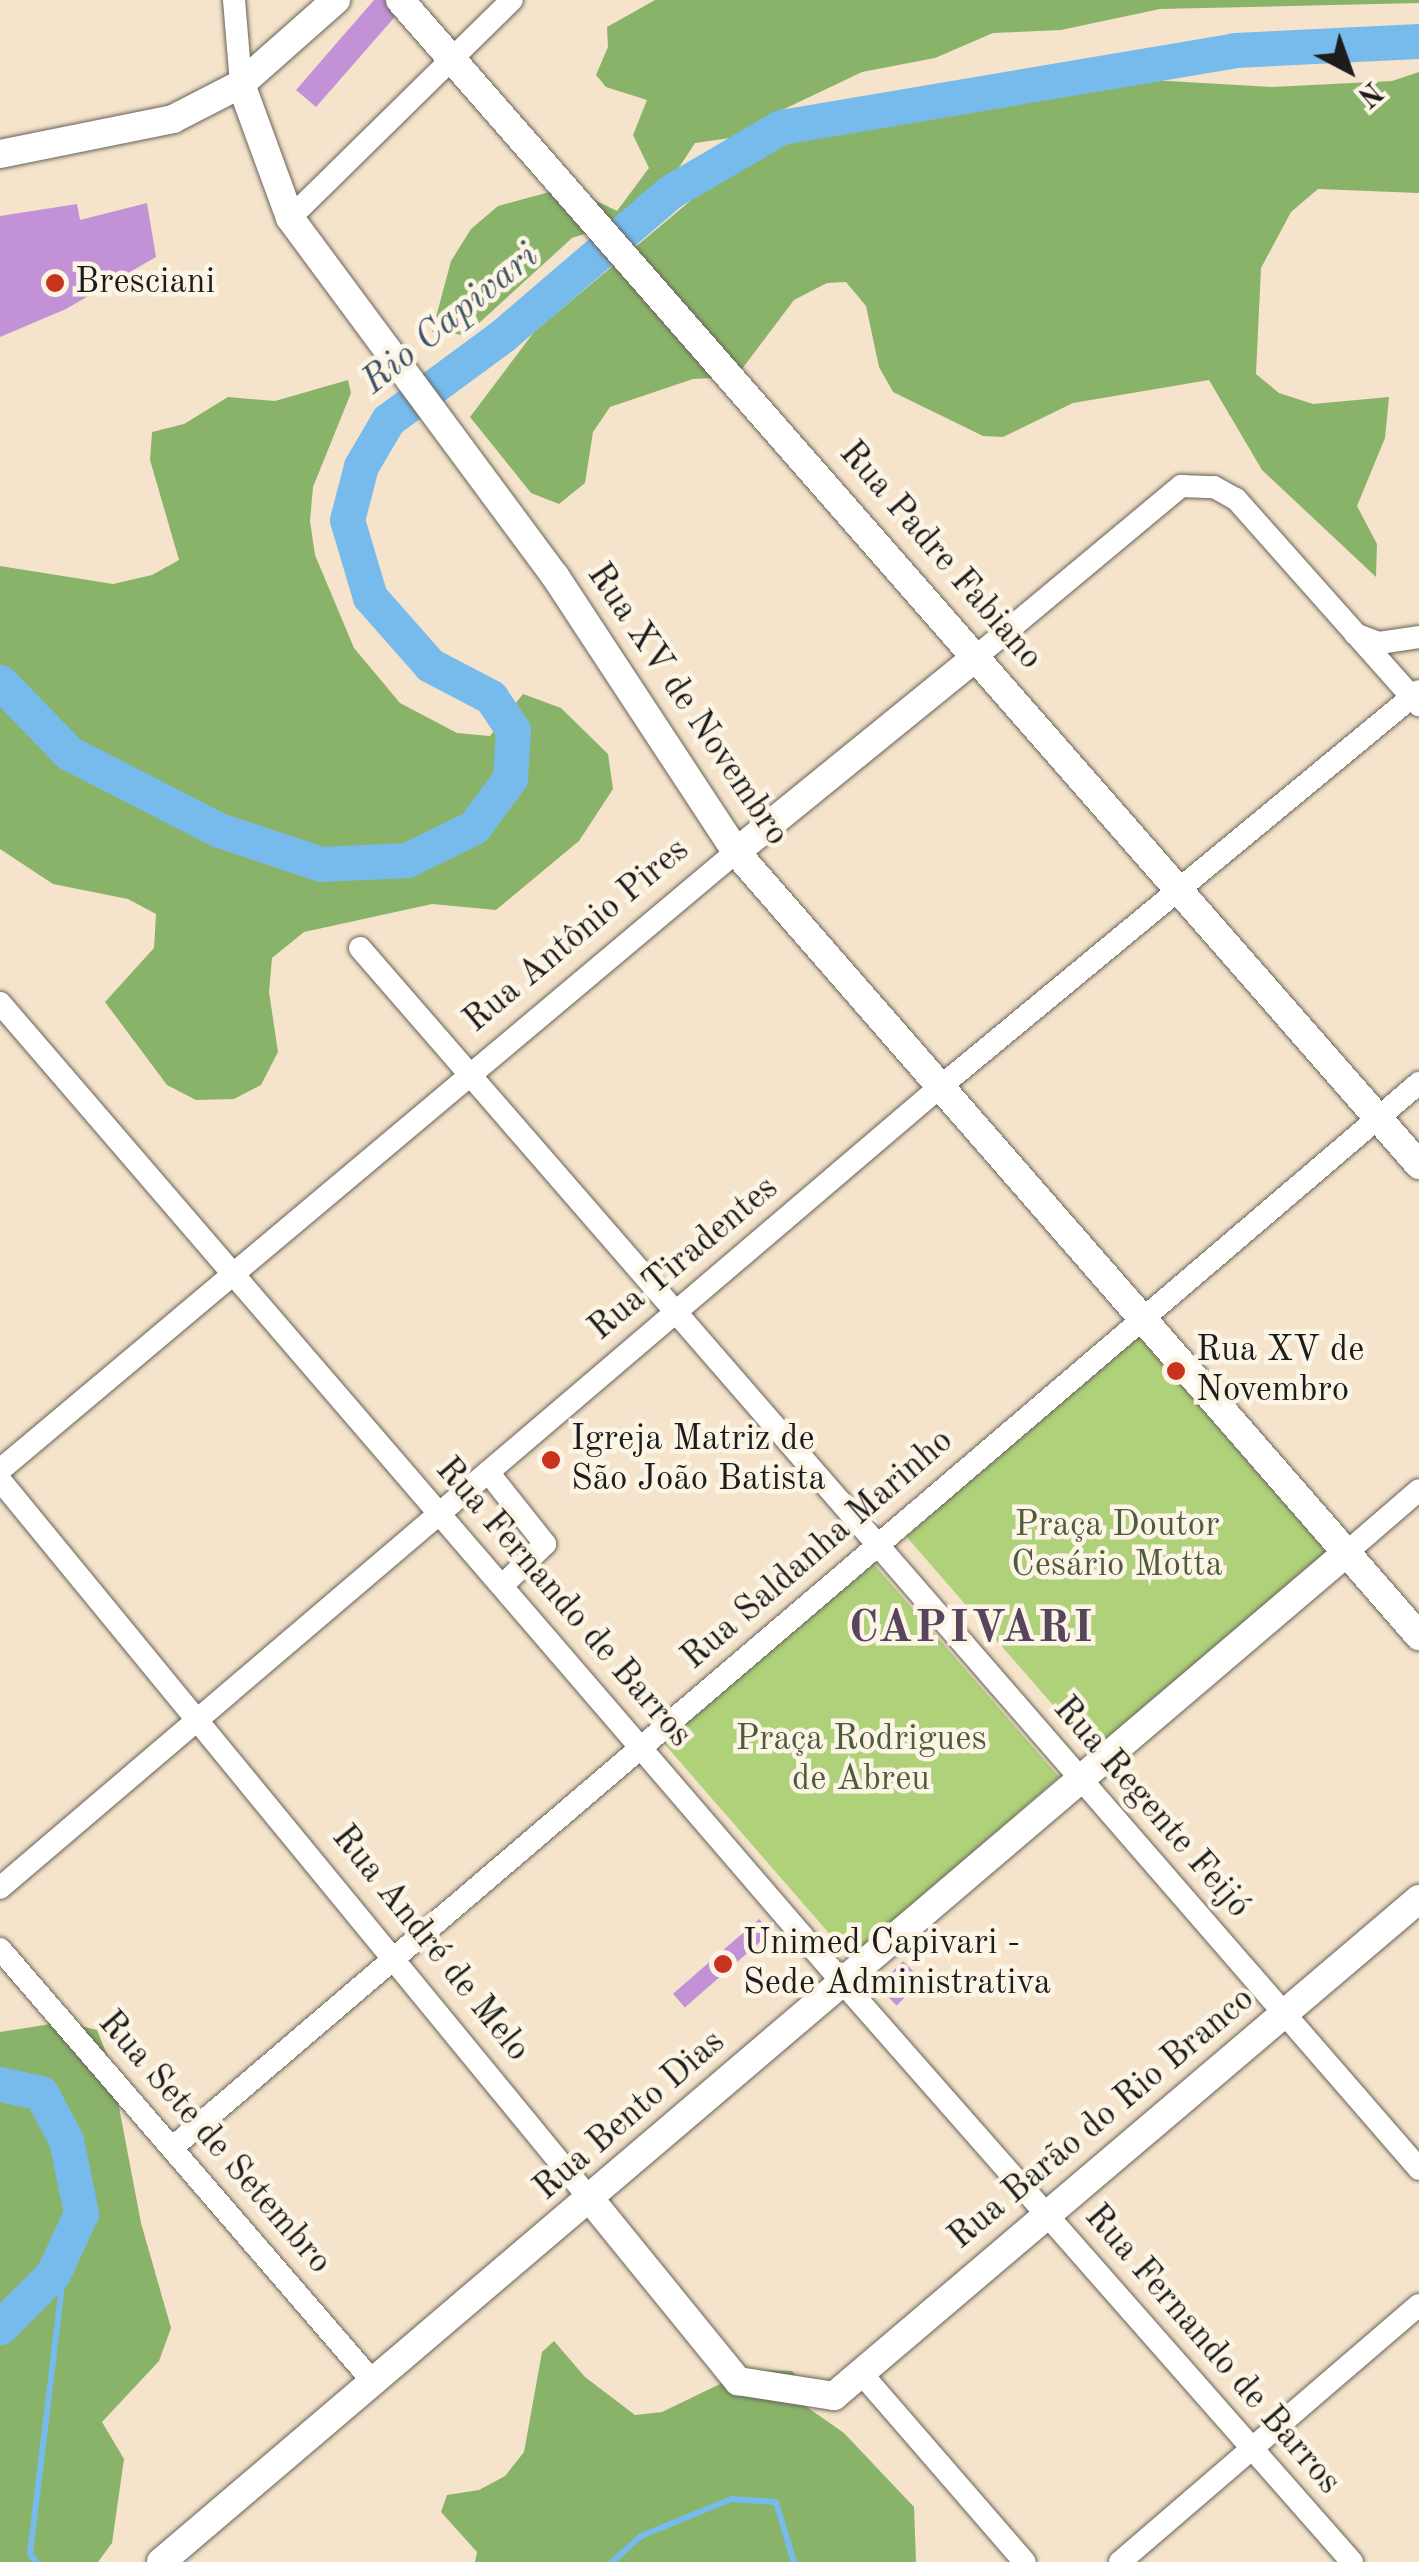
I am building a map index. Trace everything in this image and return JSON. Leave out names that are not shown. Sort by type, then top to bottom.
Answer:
[{"type":"main road","points":[[0,154],[173,119],[241,84],[336,0]]},
{"type":"main road","name":"Rua Padre Fabiano","points":[[400,0],[674,307],[1419,1164]]},
{"type":"main road","name":"Rua XV de Novembro","points":[[241,84],[290,218],[396,365],[488,482],[736,852],[1419,1636]]},
{"type":"main road","name":"Rua Antônio Pires","points":[[736,852],[976,656]]},
{"type":"main road","name":"Rua Bento Dias","points":[[162,2562],[1346,1553]]},
{"type":"main road","name":"Rua Barão do Rio Branco","points":[[834,2396],[1419,1898]]},
{"type":"main road","name":"Rua André de Melo","points":[[590,2200],[738,2380],[834,2396]]},
{"type":"street","points":[[234,0],[241,84]]},
{"type":"street","points":[[290,218],[512,0]]},
{"type":"street","name":"Rua Antônio Pires","points":[[976,656],[1181,486],[1214,487],[1236,499],[1355,634]]},
{"type":"street","points":[[1355,634],[1379,643],[1419,637]]},
{"type":"street","points":[[1355,634],[1417,693]]},
{"type":"street","name":"Rua Tiradentes","points":[[0,1888],[940,1087],[1417,693]]},
{"type":"street","name":"Rua Antônio Pires","points":[[0,1470],[736,852]]},
{"type":"street","name":"Rua Regente Feijó","points":[[360,948],[1419,2169]]},
{"type":"street","name":"Rua Fernando de Barros","points":[[0,1004],[843,1983],[1352,2562]]},
{"type":"street","name":"Rua Saldanha Marinho","points":[[172,2148],[1419,1082]]},
{"type":"street","points":[[488,1472],[545,1544],[502,1586]]},
{"type":"street","name":"Rua André de Melo","points":[[0,1480],[590,2200]]},
{"type":"street","name":"Rua Bento Dias","points":[[1346,1553],[1419,1490]]},
{"type":"street","name":"Rua Sete de Setembro","points":[[0,1949],[375,2384]]},
{"type":"street","points":[[1120,2562],[1419,2306]]},
{"type":"street","points":[[861,2373],[1025,2562]]},
{"type":"green space","points":[[655,0],[1419,3],[1160,9],[1061,30],[993,33],[935,58],[862,72],[778,112],[751,135],[695,143],[661,195],[633,218],[572,238],[466,335],[432,332],[451,261],[471,229],[498,206],[568,187],[617,211],[649,168],[633,135],[647,100],[606,87],[596,75],[608,47],[607,27]]},
{"type":"green space","points":[[1419,72],[1419,193],[1318,189],[1291,212],[1261,268],[1256,374],[1279,393],[1313,404],[1389,397],[1385,438],[1357,506],[1377,544],[1376,577],[1262,470],[1209,380],[1073,403],[1003,437],[983,436],[893,392],[879,367],[866,306],[846,282],[827,283],[794,300],[736,377],[693,379],[610,407],[593,432],[585,483],[559,504],[531,493],[470,417],[534,332],[726,171],[806,135],[875,116],[948,110],[1116,78],[1272,87],[1392,81]]},
{"type":"green space","points":[[348,380],[351,393],[313,487],[310,521],[315,555],[354,648],[400,703],[457,733],[490,736],[523,694],[561,708],[608,754],[613,789],[579,841],[496,910],[432,904],[304,932],[272,958],[269,992],[278,1052],[261,1085],[234,1099],[196,1100],[167,1085],[105,1002],[154,948],[156,914],[128,899],[53,884],[0,849],[0,566],[113,584],[152,575],[179,560],[150,460],[152,432],[184,424],[228,397],[275,401]]},
{"type":"green space","name":"Praça Doutor Cesário Motta","points":[[1138,1335],[1329,1555],[1097,1756],[906,1536]]},
{"type":"green space","name":"Praça Rodrigues de Abreu","points":[[872,1562],[1059,1777],[851,1958],[664,1743]]},
{"type":"green space","points":[[64,2022],[97,2030],[111,2065],[141,2223],[171,2328],[159,2361],[102,2422],[124,2459],[112,2543],[98,2562],[0,2562],[0,2032]]},
{"type":"green space","points":[[554,2341],[585,2377],[635,2415],[662,2412],[749,2370],[792,2371],[803,2384],[804,2405],[844,2433],[914,2507],[916,2562],[475,2562],[477,2552],[441,2512],[447,2495],[479,2490],[505,2476],[524,2452],[542,2352]]},
{"type":"building","points":[[374,0],[387,0],[400,11],[316,107],[296,90]]},
{"type":"building","name":"Bresciani","points":[[147,203],[156,257],[66,309],[0,337],[0,216],[77,204],[80,220]]},
{"type":"building","name":"Unimed Capivari - Sede Administrativa","points":[[759,1919],[771,1933],[685,2007],[673,1994]]},
{"type":"building","points":[[903,1961],[922,1980],[897,2006],[878,1986]]},
{"type":"waterway","name":"Rio Capivari","points":[[0,682],[69,753],[219,830],[321,864],[407,860],[474,827],[510,778],[513,730],[491,697],[430,665],[370,597],[347,520],[361,466],[388,420],[502,336],[670,192],[781,127],[1234,50],[1419,41]]},
{"type":"waterway","name":"Rio Capivari","points":[[0,2084],[41,2093],[66,2140],[81,2213],[53,2274],[0,2327]]},
{"type":"waterway","points":[[36,2562],[30,2554],[67,2242]]},
{"type":"waterway","points":[[612,2562],[641,2536],[731,2499],[776,2502],[794,2562]]},
{"type":"place","name":"Bresciani","points":[[55,283]]},
{"type":"place","name":"Rua XV de Novembro","points":[[1176,1371]]},
{"type":"place","name":"Igreja Matriz de São João Batista","points":[[551,1460]]},
{"type":"place","name":"Unimed Capivari - Sede Administrativa","points":[[723,1964]]},
{"type":"district","name":"CAPIVARI","points":[[972,1630]]}]
